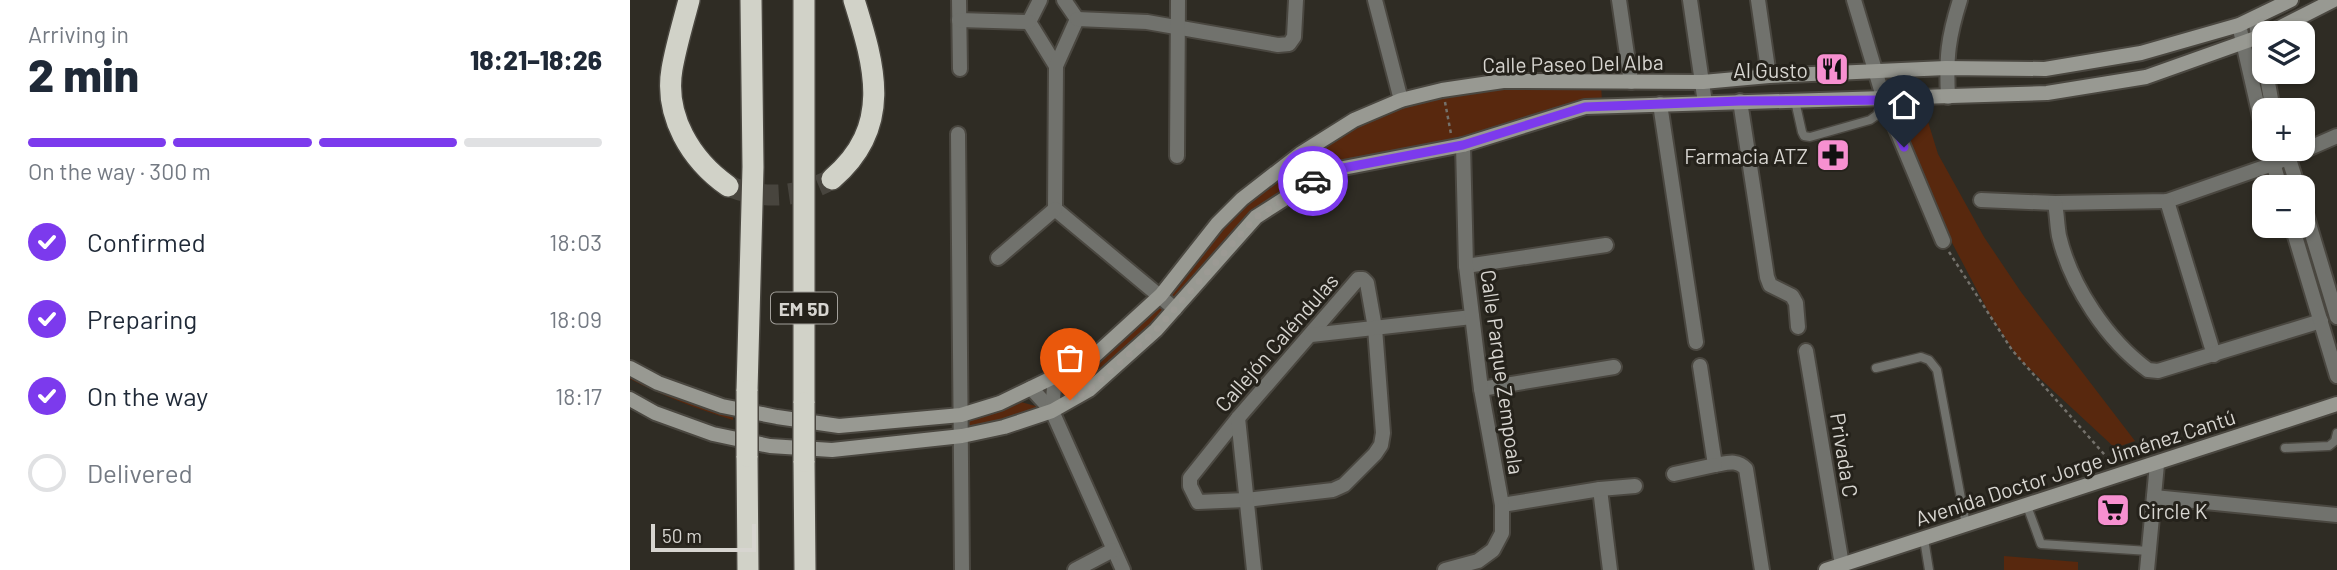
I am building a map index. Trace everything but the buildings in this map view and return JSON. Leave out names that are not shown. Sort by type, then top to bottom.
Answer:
[{"type":"highway","points":[[689,0],[672,70],[674,108],[680,130],[695,156],[715,178],[728,187]]},
{"type":"highway","name":"EM 5D","points":[[748,570],[747,391],[753,167],[751,0]]},
{"type":"highway","name":"EM 5D","points":[[804,0],[805,570]]},
{"type":"highway","points":[[832,179],[859,149],[871,123],[874,109],[872,62],[854,0]]},
{"type":"street","points":[[959,0],[960,69]]},
{"type":"street","points":[[1029,22],[1040,0]]},
{"type":"street","points":[[1064,0],[1077,19]]},
{"type":"street","points":[[1177,156],[1178,0]]},
{"type":"street","points":[[1077,19],[1147,22],[1278,46],[1289,44],[1294,37],[1296,0]]},
{"type":"street","points":[[1375,0],[1401,100]]},
{"type":"street","points":[[1619,0],[1631,82]]},
{"type":"street","points":[[1690,0],[1705,103]]},
{"type":"street","points":[[1758,0],[1769,76]]},
{"type":"street","points":[[1854,0],[1884,100],[1943,241]]},
{"type":"street","points":[[1948,97],[1949,36],[1961,0]]},
{"type":"street","name":"Calle Paseo Del Alba","points":[[630,368],[658,383],[722,406],[789,419],[839,426],[961,415],[1000,403],[1091,359],[1161,295],[1217,224],[1242,199],[1300,154],[1354,120],[1401,100],[1443,90],[1503,81],[1703,82],[1769,76],[1947,68],[2045,69],[2141,53],[2239,25],[2291,0]]},
{"type":"street","name":"Calle Paseo Del Alba","points":[[2293,21],[2334,0]]},
{"type":"street","points":[[998,258],[1055,209],[1056,66],[1077,19]]},
{"type":"street","points":[[960,20],[1029,22]]},
{"type":"street","points":[[1029,22],[1056,66]]},
{"type":"street","points":[[2239,25],[2255,98]]},
{"type":"street","name":"Calle Paseo Del Alba","points":[[630,399],[655,413],[713,434],[770,446],[832,450],[962,436],[1004,427],[1052,411],[1089,390],[1156,330],[1256,217],[1309,183],[1338,169],[1458,146],[1585,107],[2047,93],[2146,77],[2252,41]]},
{"type":"street","points":[[1740,101],[1767,277],[1770,285],[1792,296],[1796,303],[1798,327]]},
{"type":"street","points":[[1660,104],[1696,342]]},
{"type":"street","points":[[958,134],[962,570]]},
{"type":"street","points":[[2315,144],[2337,136]]},
{"type":"street","name":"Calle Parque Zempoala","points":[[1445,570],[1479,561],[1493,550],[1502,534],[1502,505],[1481,389],[1466,266],[1458,146]]},
{"type":"street","points":[[1300,154],[1298,172],[1309,183]]},
{"type":"street","points":[[2272,161],[2276,175]]},
{"type":"street","points":[[1981,200],[2055,203],[2166,201],[2277,161]]},
{"type":"street","points":[[2166,201],[2214,355]]},
{"type":"street","points":[[2055,203],[2059,237],[2076,280],[2102,326],[2148,370],[2158,371],[2321,321]]},
{"type":"street","points":[[1055,209],[1175,309]]},
{"type":"street","points":[[2296,238],[2337,376]]},
{"type":"street","points":[[2313,238],[2337,316]]},
{"type":"street","points":[[1466,266],[1606,245]]},
{"type":"street","name":"Callejón Caléndulas","points":[[1358,279],[1363,279],[1367,283],[1375,328],[1384,433],[1381,445],[1339,488],[1246,500],[1198,502],[1189,482],[1238,418],[1311,335],[1358,279]]},
{"type":"street","points":[[1311,335],[1472,317]]},
{"type":"street","name":"Privada C","points":[[1806,351],[1842,565]]},
{"type":"street","points":[[1700,366],[1715,465]]},
{"type":"street","points":[[1481,389],[1614,367]]},
{"type":"street","points":[[1052,411],[1055,376]]},
{"type":"street","points":[[1031,388],[1052,411],[1123,570]]},
{"type":"street","name":"Avenida Doctor Jorge Jiménez Cantú","points":[[1826,570],[2337,404]]},
{"type":"street","points":[[1238,418],[1254,570]]},
{"type":"street","points":[[1674,474],[1734,462],[1746,469],[1762,570]]},
{"type":"street","points":[[2147,570],[2157,464]]},
{"type":"street","points":[[1502,505],[1635,486]]},
{"type":"street","points":[[1600,489],[1610,570]]},
{"type":"street","points":[[2154,497],[2337,515]]},
{"type":"street","points":[[1075,570],[1113,550]]},
{"type":"lane","points":[[1795,101],[1802,132],[1804,136],[1810,137],[1870,120],[1877,115],[1884,100]]},
{"type":"lane","points":[[1876,368],[1921,357],[1929,360],[1937,370],[1966,525]]},
{"type":"lane","points":[[2285,448],[2329,446],[2335,441],[2337,433]]},
{"type":"lane","points":[[2027,506],[2041,544],[2149,551]]},
{"type":"lane","points":[[1924,539],[1929,570]]},
{"type":"path","points":[[1443,90],[1458,146]]},
{"type":"path","points":[[1943,241],[2012,350],[2123,475]]},
{"type":"shaded area","points":[[1503,82],[1601,85],[1602,101],[1473,137],[1312,172],[1305,157],[1360,121],[1438,93]]},
{"type":"shaded area","points":[[1925,112],[1938,154],[1984,237],[2021,292],[2135,441],[2115,448],[2019,359],[1989,313],[1938,216],[1901,119]]},
{"type":"shaded area","points":[[1291,167],[1300,182],[1175,299],[1166,292],[1237,209]]},
{"type":"shaded area","points":[[1156,302],[1164,311],[1140,335],[1115,357],[1060,396],[1057,382]]},
{"type":"shaded area","points":[[630,374],[733,415],[733,420],[655,391],[630,379]]},
{"type":"shaded area","points":[[1021,402],[1039,407],[970,430],[968,419]]},
{"type":"shaded area","points":[[2004,556],[2078,562],[2078,570],[2004,570]]},
{"type":"tunnel","points":[[728,186],[755,193],[780,195],[806,190],[832,179]]},
{"type":"way so far","points":[[1070,400],[1089,390],[1156,330],[1256,217],[1313,181]]},
{"type":"place","name":"Al Gusto","points":[[1832,69]]},
{"type":"place","name":"Farmacia ATZ","points":[[1833,155]]},
{"type":"place","name":"Circle K","points":[[2113,510]]},
{"type":"route","points":[[1313,181],[1338,169],[1463,145],[1585,107],[1740,101],[1884,100],[1904,147]]}]
